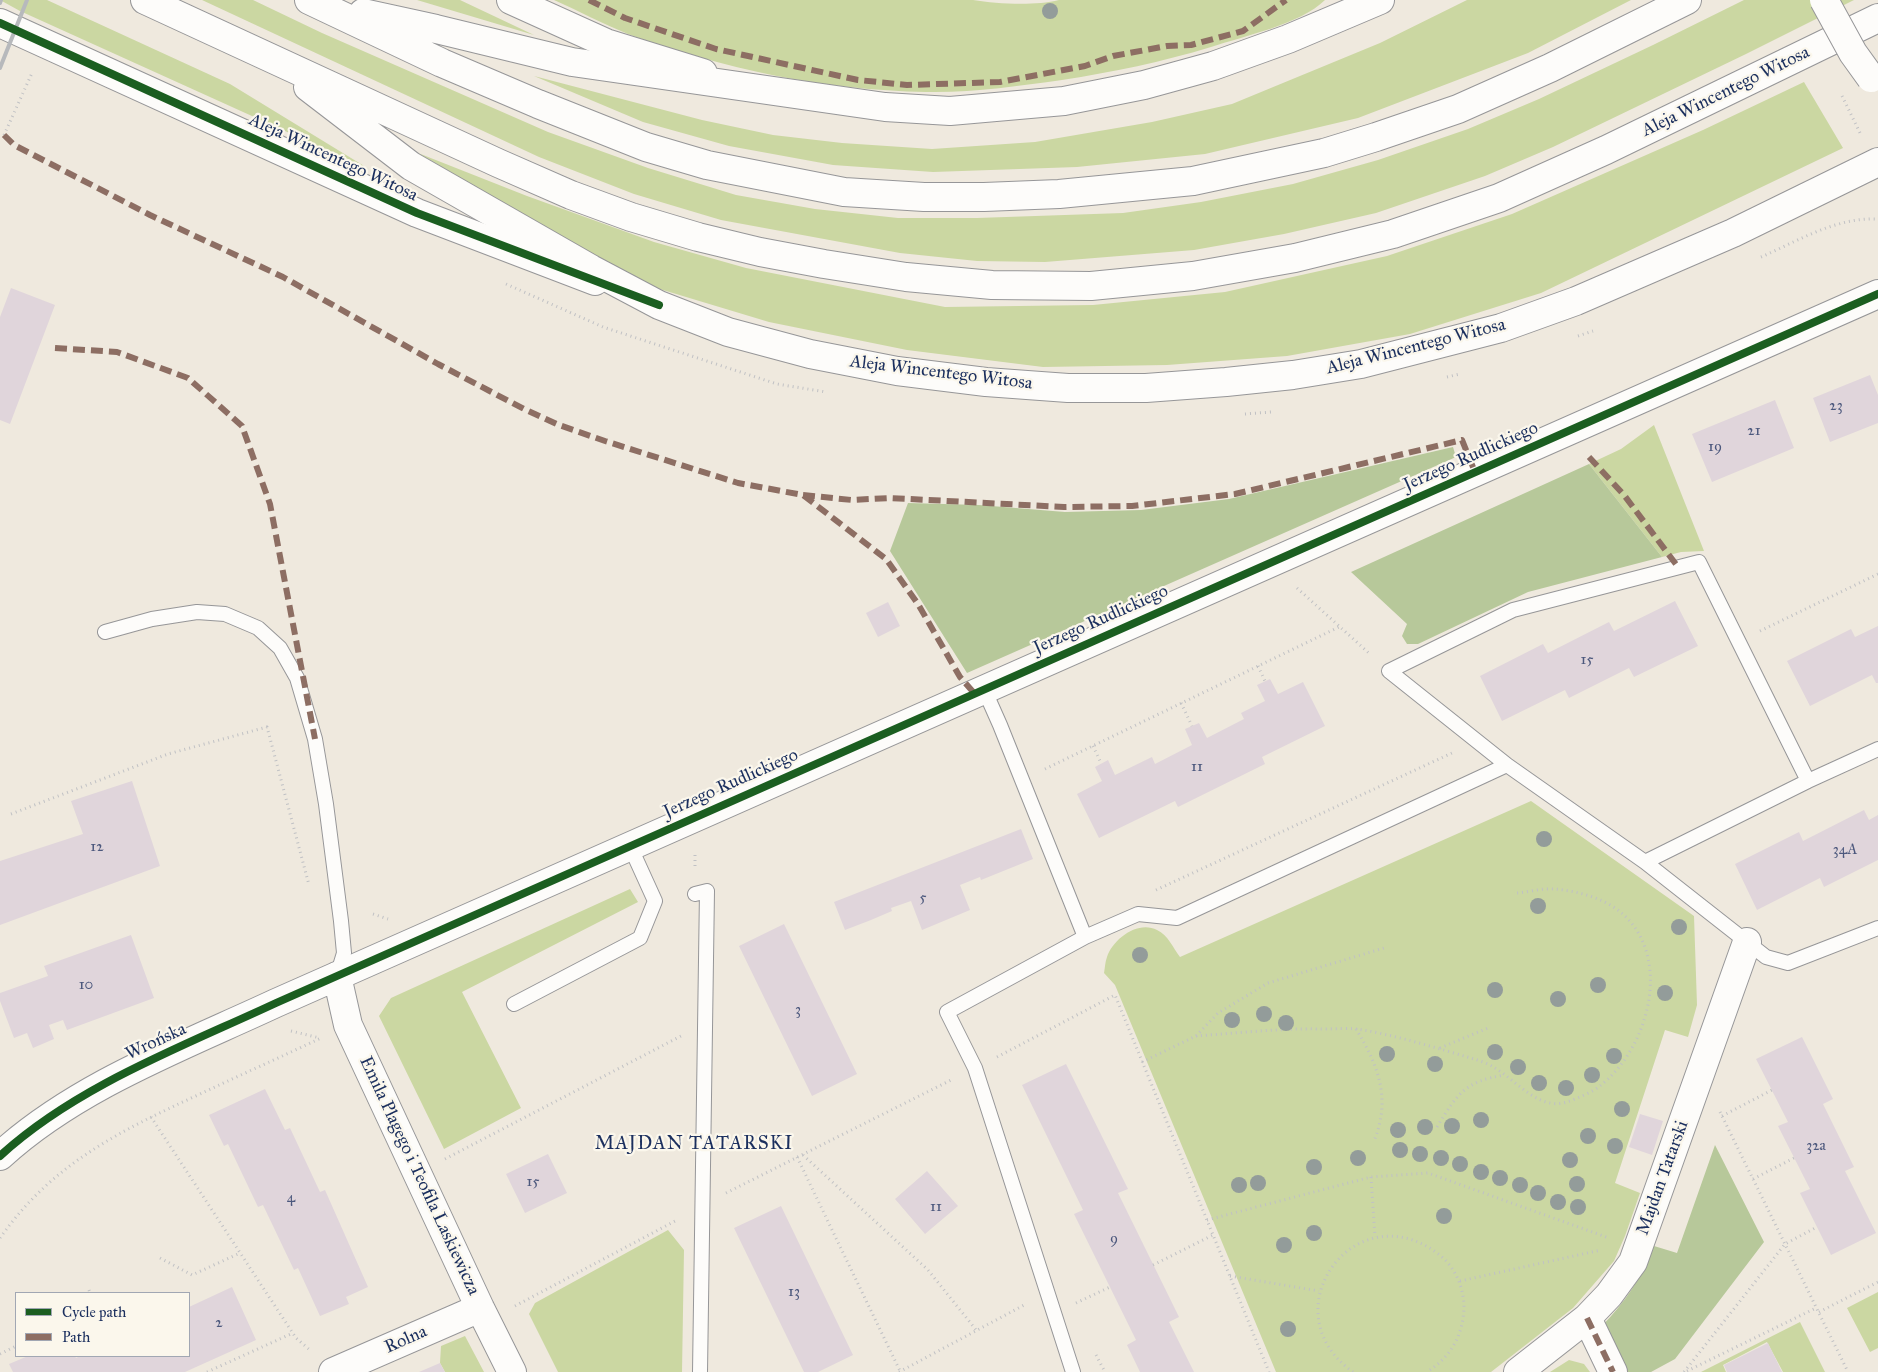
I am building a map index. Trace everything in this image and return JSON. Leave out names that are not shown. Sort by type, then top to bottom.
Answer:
[{"type":"main road","name":"Aleja Wincentego Witosa","points":[[145,0],[498,163],[571,195],[631,217],[698,236],[797,259],[906,277],[992,285],[1091,286],[1193,276],[1295,258],[1393,234],[1499,198],[1606,150],[1878,18]]},
{"type":"main road","points":[[512,0],[606,43],[745,86]]},
{"type":"main road","points":[[313,2],[442,63],[538,104],[646,147],[707,165],[844,192],[924,197],[984,197],[1059,194],[1193,181],[1324,153],[1458,109],[1550,68],[1687,0]]},
{"type":"main road","points":[[1824,0],[1853,53],[1874,83]]},
{"type":"main road","points":[[313,2],[572,62],[745,86],[798,96],[885,107],[950,110],[1064,101],[1144,85],[1213,66],[1288,39],[1372,2]]},
{"type":"main road","name":"Aleja Wincentego Witosa","points":[[0,23],[417,213],[728,332],[810,354],[897,371],[986,382],[1068,388],[1146,388],[1293,375],[1361,364],[1501,328],[1576,301],[1733,233],[1878,162]]},
{"type":"main road","points":[[269,58],[411,166],[659,305]]},
{"type":"main road","name":"Jerzego Rudlickiego","points":[[337,976],[1878,294]]},
{"type":"main road","name":"Majdan Tatarski","points":[[1518,1372],[1587,1318],[1609,1296],[1632,1262],[1747,942]]},
{"type":"main road","name":"Wrońska","points":[[0,1156],[16,1141],[106,1082],[337,976]]},
{"type":"main road","name":"Emila Plagego i Teofila Laskiewicza","points":[[337,976],[348,1026],[480,1308],[512,1372]]},
{"type":"main road","name":"Rolna","points":[[333,1372],[381,1362],[480,1308]]},
{"type":"main road","points":[[1587,1318],[1613,1372]]},
{"type":"lane","points":[[1808,781],[1699,562],[1514,610],[1389,671],[1507,765],[1646,862],[1766,957],[1788,963],[1878,928]]},
{"type":"lane","points":[[105,632],[152,619],[197,612],[225,614],[258,628],[280,648],[297,678],[315,739],[320,767],[344,953],[337,976]]},
{"type":"lane","points":[[984,689],[1085,937]]},
{"type":"lane","points":[[1646,862],[1808,781],[1878,749]]},
{"type":"lane","points":[[1073,1372],[975,1068],[947,1012],[1085,937],[1138,914],[1177,918],[1507,765]]},
{"type":"lane","points":[[514,1004],[640,938],[655,901],[630,846]]},
{"type":"lane","points":[[695,894],[707,891],[700,1372]]},
{"type":"path","points":[[4,135],[34,67]]},
{"type":"path","points":[[1841,93],[1862,136]]},
{"type":"path","points":[[1739,641],[1878,574]]},
{"type":"path","points":[[1297,588],[1389,671]]},
{"type":"path","points":[[1043,770],[1339,627]]},
{"type":"path","points":[[1258,666],[1265,682]]},
{"type":"path","points":[[1181,703],[1192,726]]},
{"type":"path","points":[[11,814],[168,754],[267,727],[310,888]]},
{"type":"path","points":[[1093,746],[1102,763]]},
{"type":"path","points":[[1151,892],[1459,750]]},
{"type":"path","points":[[695,855],[695,894]]},
{"type":"path","points":[[1196,1036],[1292,1028],[1356,1029],[1478,1060],[1494,1067],[1543,1101],[1554,1104],[1566,1102],[1601,1086],[1638,1040],[1644,1022],[1651,983],[1646,947],[1626,917],[1596,898],[1577,892],[1552,888],[1517,894]]},
{"type":"path","points":[[1142,1062],[1196,1036],[1218,1013],[1268,983],[1384,948]]},
{"type":"path","points":[[514,1306],[702,1206],[975,1068],[1115,994],[1269,1372]]},
{"type":"path","points":[[1440,1049],[1488,1028]]},
{"type":"path","points":[[1356,1029],[1379,1076],[1382,1110],[1380,1126],[1374,1141]]},
{"type":"path","points":[[288,1031],[321,1038],[325,1043]]},
{"type":"path","points":[[442,1160],[687,1033]]},
{"type":"path","points":[[0,1238],[25,1207],[57,1176],[86,1153],[151,1117],[321,1038]]},
{"type":"path","points":[[1437,1127],[1456,1098],[1465,1090],[1479,1080],[1506,1075]]},
{"type":"path","points":[[1722,1116],[1772,1090]]},
{"type":"path","points":[[1718,1107],[1848,1372]]},
{"type":"path","points":[[151,1117],[296,1338],[314,1352]]},
{"type":"path","points":[[803,1155],[928,1270],[977,1331]]},
{"type":"path","points":[[797,1157],[900,1372],[1048,1292]]},
{"type":"path","points":[[1753,1179],[1794,1158]]},
{"type":"path","points":[[1207,1220],[1371,1177],[1428,1173],[1610,1238]]},
{"type":"path","points":[[1371,1177],[1376,1238]]},
{"type":"path","points":[[1684,1372],[1785,1244],[1817,1227]]},
{"type":"path","points":[[1153,1265],[1213,1235]]},
{"type":"path","points":[[1353,1372],[1338,1360],[1324,1338],[1317,1312],[1319,1291],[1330,1269],[1339,1258],[1362,1242],[1393,1236],[1411,1238],[1427,1246],[1441,1256],[1460,1281],[1464,1303],[1463,1322],[1458,1338],[1449,1354],[1427,1372]]},
{"type":"path","points":[[1460,1281],[1610,1249]]},
{"type":"path","points":[[160,1258],[192,1275],[240,1253]]},
{"type":"path","points":[[1230,1276],[1319,1291]]},
{"type":"path","points":[[1818,1312],[1878,1282]]},
{"type":"path","points":[[1070,1306],[1110,1287]]},
{"type":"path","points":[[1684,1372],[1816,1308]]},
{"type":"path","points":[[207,1372],[293,1333]]},
{"type":"path","points":[[0,1354],[15,1346]]},
{"type":"path","points":[[1092,1347],[1104,1372]]},
{"type":"path","points":[[1436,1366],[1439,1372]]},
{"type":"green space","points":[[0,0],[47,0],[230,84],[369,169],[20,11]]},
{"type":"green space","points":[[202,0],[253,0],[322,33],[548,132],[648,168],[736,195],[815,209],[898,218],[977,218],[1123,213],[1201,202],[1293,184],[1378,160],[1468,129],[1539,99],[1744,0],[1854,0],[1553,147],[1485,176],[1376,213],[1284,234],[1194,250],[1045,262],[977,261],[900,253],[721,220],[634,194],[539,157]]},
{"type":"green space","points":[[417,0],[460,0],[534,35]]},
{"type":"green space","points":[[554,0],[973,0],[1016,4],[1059,0],[1325,0],[1302,16],[1287,23],[1156,62],[1062,80],[994,89],[926,92],[849,87],[812,82],[737,67],[701,58],[628,34]]},
{"type":"green space","points":[[1467,0],[1631,0],[1528,53],[1358,118],[1205,154],[1077,167],[933,172],[833,165],[729,146],[643,122],[534,76],[702,120],[773,135],[842,143],[932,149],[1035,142],[1152,122],[1232,104],[1380,43]]},
{"type":"green space","points":[[1804,82],[1843,148],[1541,293],[1410,334],[1287,356],[1167,365],[1043,367],[907,350],[769,322],[643,284],[418,153],[527,196],[654,242],[746,268],[945,307],[1093,305],[1225,292],[1387,256],[1512,214],[1703,130]]},
{"type":"green space","points":[[1654,425],[1704,551],[1681,552],[1662,557],[1589,464],[1621,449]]},
{"type":"green space","points":[[1453,447],[1456,457],[967,673],[890,551],[908,503],[979,505],[1065,512],[1141,510],[1229,499]]},
{"type":"green space","points":[[1589,464],[1662,557],[1528,592],[1418,644],[1407,644],[1402,636],[1407,624],[1351,572]]},
{"type":"green space","points":[[1531,801],[1694,916],[1697,1005],[1688,1037],[1665,1030],[1615,1183],[1640,1193],[1614,1261],[1573,1308],[1491,1372],[1276,1372],[1115,985],[1104,973],[1105,963],[1110,950],[1120,938],[1134,929],[1142,927],[1161,932],[1180,957]]},
{"type":"green space","points":[[630,889],[638,902],[462,992],[521,1108],[444,1149],[379,1016],[391,998]]},
{"type":"green space","points":[[1715,1145],[1764,1242],[1675,1359],[1651,1372],[1626,1372],[1602,1326],[1632,1289],[1654,1246],[1677,1253]]},
{"type":"green space","points":[[668,1230],[684,1250],[682,1372],[558,1372],[529,1314],[535,1303]]},
{"type":"green space","points":[[1878,1292],[1878,1348],[1870,1352],[1847,1308]]},
{"type":"green space","points":[[1800,1322],[1825,1372],[1783,1372],[1767,1342],[1723,1365],[1726,1372],[1701,1372]]},
{"type":"green space","points":[[465,1336],[484,1372],[445,1372],[440,1363],[441,1346]]},
{"type":"green space","points":[[1569,1360],[1584,1364],[1590,1372],[1550,1372]]},
{"type":"building","points":[[11,288],[55,305],[10,424],[0,420],[0,317]]},
{"type":"building","points":[[1870,375],[1878,395],[1878,423],[1830,442],[1813,398]]},
{"type":"building","points":[[1775,400],[1794,448],[1712,482],[1692,434]]},
{"type":"building","points":[[1675,601],[1698,646],[1634,677],[1629,668],[1569,698],[1565,690],[1502,721],[1480,676],[1543,644],[1548,653],[1609,622],[1614,631]]},
{"type":"building","points":[[888,602],[900,626],[878,637],[866,613]]},
{"type":"building","points":[[1878,626],[1878,683],[1876,683],[1872,675],[1810,706],[1787,661],[1851,629],[1855,637]]},
{"type":"building","points":[[1270,679],[1278,694],[1303,682],[1325,726],[1262,757],[1265,764],[1178,807],[1175,801],[1099,838],[1077,794],[1102,781],[1095,767],[1108,760],[1115,775],[1152,757],[1155,764],[1192,745],[1185,729],[1199,723],[1207,738],[1244,719],[1241,713],[1265,701],[1257,685]]},
{"type":"building","points":[[132,781],[160,866],[0,925],[0,861],[83,834],[71,801]]},
{"type":"building","points":[[1864,810],[1869,820],[1878,815],[1878,860],[1824,887],[1820,878],[1757,910],[1735,864],[1799,832],[1803,841]]},
{"type":"building","points":[[1021,829],[1033,859],[981,880],[980,877],[960,885],[970,910],[922,930],[911,901],[891,908],[892,911],[845,930],[834,902]]},
{"type":"building","points":[[784,924],[857,1074],[812,1096],[739,946]]},
{"type":"building","points":[[131,935],[154,998],[67,1030],[63,1020],[49,1025],[54,1039],[33,1048],[27,1033],[14,1038],[0,1001],[0,993],[48,976],[44,966]]},
{"type":"building","points":[[1802,1037],[1833,1099],[1823,1104],[1854,1167],[1845,1171],[1876,1233],[1831,1255],[1800,1193],[1810,1189],[1778,1126],[1788,1122],[1756,1059]]},
{"type":"building","points":[[1066,1064],[1128,1189],[1118,1193],[1179,1317],[1169,1322],[1194,1372],[1140,1372],[1127,1345],[1136,1340],[1074,1214],[1083,1210],[1022,1085]]},
{"type":"building","points":[[265,1089],[285,1130],[290,1128],[320,1192],[325,1190],[368,1287],[346,1297],[349,1304],[320,1316],[298,1268],[294,1270],[263,1205],[258,1207],[228,1144],[224,1146],[209,1115]]},
{"type":"building","points":[[1640,1114],[1663,1121],[1652,1155],[1629,1147]]},
{"type":"building","points":[[548,1154],[567,1193],[525,1213],[506,1174]]},
{"type":"building","points":[[927,1171],[958,1206],[925,1234],[895,1199]]},
{"type":"building","points":[[781,1206],[853,1355],[818,1372],[804,1372],[734,1228]]},
{"type":"building","points":[[232,1287],[256,1340],[185,1372],[13,1372],[9,1364],[26,1357],[190,1357],[190,1307]]},
{"type":"building","points":[[1768,1343],[1782,1372],[1727,1372],[1724,1365]]},
{"type":"building","points":[[440,1363],[445,1372],[419,1372]]},
{"type":"railway","points":[[0,68],[27,0]]},
{"type":"marked path","points":[[589,0],[625,18],[716,49],[858,80],[907,85],[1000,82],[1085,66],[1113,56],[1167,46],[1191,45],[1243,31],[1286,0]]},
{"type":"marked path","points":[[4,135],[14,145],[150,215],[283,277],[438,364],[559,425],[738,483],[803,495],[886,559],[918,604],[960,677],[974,693]]},
{"type":"marked path","points":[[55,348],[117,352],[188,378],[242,426],[270,504],[315,739]]},
{"type":"marked path","points":[[803,495],[852,500],[890,498],[1064,507],[1132,506],[1235,494],[1462,440],[1475,472]]},
{"type":"marked path","points":[[1589,457],[1624,495],[1678,567]]},
{"type":"marked path","points":[[1587,1318],[1613,1372]]},
{"type":"cycle path","points":[[0,23],[417,213],[659,305]]},
{"type":"cycle path","points":[[0,1156],[30,1131],[62,1109],[96,1088],[168,1052],[1878,294]]},
{"type":"district","name":"MAJDAN TATARSKI","points":[[694,1144]]}]
